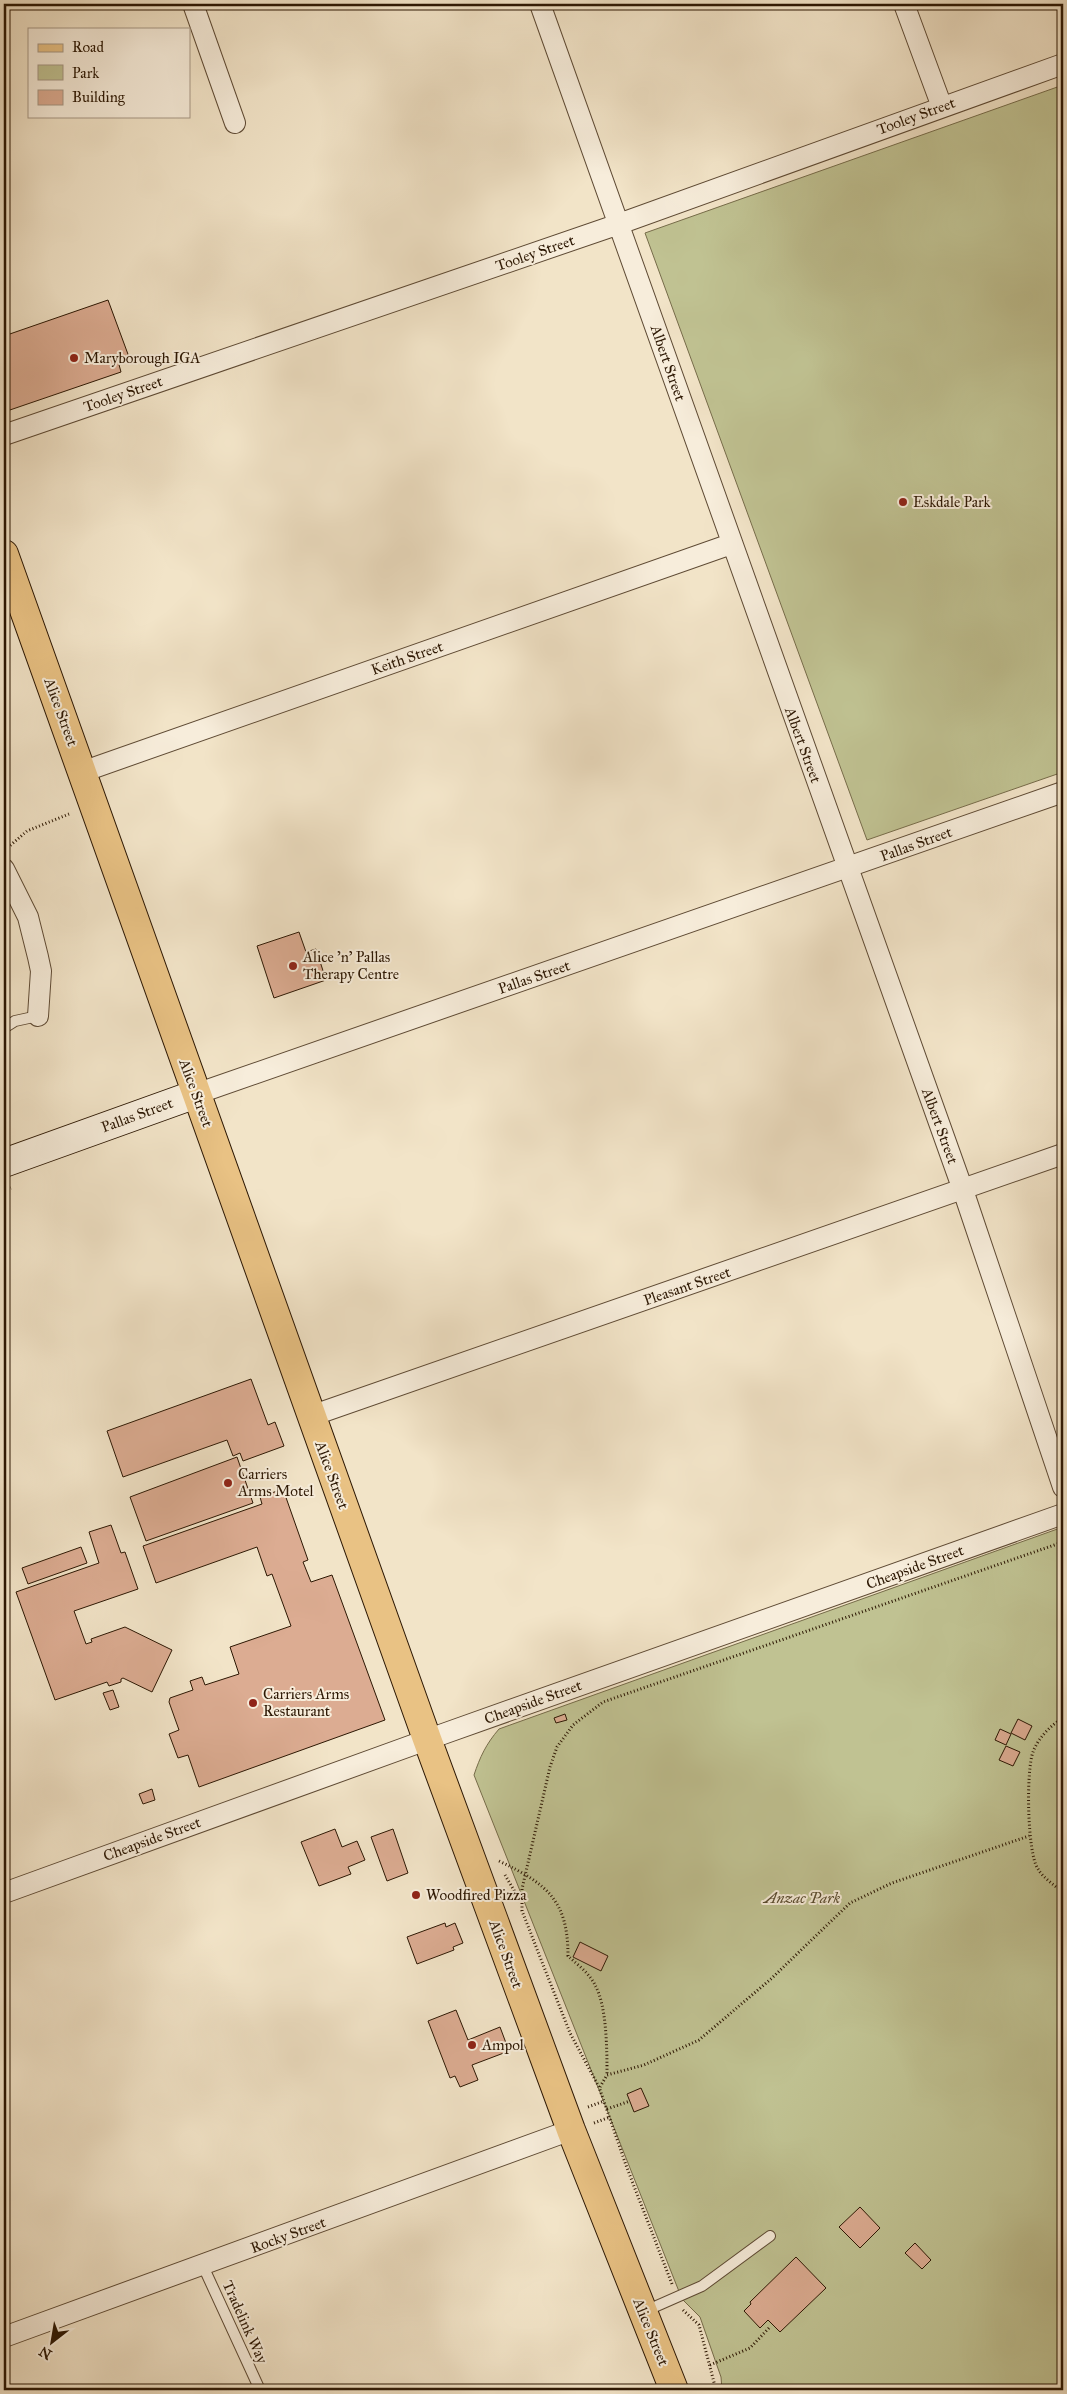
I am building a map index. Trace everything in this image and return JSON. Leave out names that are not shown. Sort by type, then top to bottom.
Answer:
[{"type":"main road","name":"Alice Street","points":[[4,554],[427,1740],[582,2121],[642,2312],[674,2390]]},
{"type":"street","points":[[193,4],[235,122]]},
{"type":"street","name":"Albert Street","points":[[540,4],[731,544],[963,1190],[1063,1487]]},
{"type":"street","points":[[904,4],[942,107]]},
{"type":"street","name":"Tooley Street","points":[[4,435],[619,224],[1063,64]]},
{"type":"street","name":"Keith Street","points":[[82,772],[731,544]]},
{"type":"street","name":"Pallas Street","points":[[4,1163],[196,1094],[1063,792]]},
{"type":"street","points":[[4,869],[28,917],[38,957],[41,971],[38,1016]]},
{"type":"street","name":"Pleasant Street","points":[[310,1416],[1063,1154]]},
{"type":"street","name":"Cheapside Street","points":[[4,1893],[427,1740],[1063,1514]]},
{"type":"street","name":"Rocky Street","points":[[4,2337],[203,2266],[582,2121]]},
{"type":"lane","points":[[4,1028],[15,1021],[38,1016]]},
{"type":"lane","points":[[642,2312],[702,2286],[770,2236]]},
{"type":"lane","name":"Tradelink Way","points":[[203,2266],[260,2390]]},
{"type":"path","points":[[4,851],[27,831],[69,814]]},
{"type":"path","points":[[716,2390],[698,2325],[684,2313],[627,2168],[599,2087],[570,2033],[522,1911],[521,1895],[525,1874],[550,1767],[558,1747],[573,1726],[603,1702],[1063,1542]]},
{"type":"path","points":[[1063,1718],[1047,1731],[1033,1751],[1030,1764],[1029,1836],[1038,1869],[1063,1893]]},
{"type":"path","points":[[607,2075],[644,2065],[699,2040],[772,1978],[850,1903],[901,1880],[1029,1836]]},
{"type":"path","points":[[496,1852],[509,1884],[515,1892],[521,1895]]},
{"type":"path","points":[[499,1861],[539,1883],[554,1898],[566,1924],[568,1956],[595,1985],[608,2048],[607,2075],[599,2087]]},
{"type":"path","points":[[607,2109],[630,2100]]},
{"type":"path","points":[[582,2121],[604,2101]]},
{"type":"path","points":[[582,2121],[610,2117]]},
{"type":"path","points":[[710,2365],[750,2348],[769,2328]]},
{"type":"green space","name":"Eskdale Park","points":[[1063,85],[1063,772],[867,840],[645,233]]},
{"type":"green space","name":"Anzac Park","points":[[1063,1527],[1063,2390],[722,2390],[721,2377],[700,2317],[682,2299],[474,1775],[479,1762],[487,1745],[499,1729]]},
{"type":"building","points":[[108,300],[129,357],[118,361],[121,372],[4,412],[4,336]]},
{"type":"building","name":"Alice 'n' Pallas Therapy Centre","points":[[299,932],[306,952],[316,949],[326,980],[274,998],[257,946]]},
{"type":"building","points":[[251,1379],[268,1425],[275,1422],[284,1446],[243,1461],[240,1453],[233,1456],[227,1440],[123,1477],[107,1431]]},
{"type":"building","points":[[237,1457],[253,1503],[146,1541],[130,1497]]},
{"type":"building","points":[[283,1489],[308,1560],[303,1562],[311,1582],[332,1575],[385,1720],[199,1787],[188,1755],[178,1758],[169,1734],[179,1730],[169,1702],[170,1698],[193,1690],[190,1681],[202,1677],[205,1685],[239,1674],[230,1647],[291,1626],[272,1574],[267,1576],[257,1547],[156,1583],[143,1546],[262,1504],[260,1497]]},
{"type":"building","points":[[111,1525],[121,1553],[125,1552],[138,1589],[74,1611],[86,1644],[92,1642],[91,1639],[125,1627],[172,1650],[152,1692],[123,1678],[121,1682],[109,1686],[107,1682],[55,1700],[16,1592],[99,1563],[89,1532]]},
{"type":"building","points":[[81,1547],[87,1563],[28,1584],[22,1568]]},
{"type":"building","points":[[113,1690],[119,1707],[110,1710],[103,1693]]},
{"type":"building","points":[[565,1714],[567,1720],[556,1723],[554,1718]]},
{"type":"building","points":[[1018,1719],[1032,1726],[1025,1740],[1011,1733]]},
{"type":"building","points":[[1000,1729],[1011,1734],[1006,1745],[995,1740]]},
{"type":"building","points":[[1006,1746],[1020,1752],[1013,1766],[999,1760]]},
{"type":"building","points":[[152,1789],[155,1800],[143,1804],[139,1794]]},
{"type":"building","points":[[335,1829],[342,1847],[357,1841],[365,1860],[348,1867],[351,1874],[319,1886],[301,1842]]},
{"type":"building","points":[[393,1829],[408,1873],[387,1881],[371,1837]]},
{"type":"building","points":[[445,1923],[446,1927],[455,1923],[463,1943],[453,1947],[454,1950],[417,1964],[407,1937]]},
{"type":"building","points":[[580,1942],[608,1956],[601,1971],[573,1957]]},
{"type":"building","name":"Ampol","points":[[456,2010],[468,2040],[500,2027],[509,2051],[472,2065],[478,2080],[460,2087],[455,2076],[450,2078],[428,2021]]},
{"type":"building","points":[[641,2088],[649,2106],[634,2112],[627,2094]]},
{"type":"building","points":[[860,2207],[880,2228],[860,2248],[839,2227]]},
{"type":"building","points":[[915,2243],[931,2260],[922,2269],[905,2253]]},
{"type":"building","points":[[796,2257],[826,2288],[780,2332],[768,2320],[760,2328],[744,2311],[751,2304],[750,2302]]},
{"type":"place","name":"Maryborough IGA","points":[[74,358]]},
{"type":"place","name":"Eskdale Park","points":[[903,502]]},
{"type":"place","name":"Alice 'n' Pallas Therapy Centre","points":[[293,966]]},
{"type":"place","name":"Carriers Arms Motel","points":[[228,1483]]},
{"type":"place","name":"Carriers Arms Restaurant","points":[[253,1703]]},
{"type":"place","name":"Woodfired Pizza","points":[[416,1895]]},
{"type":"place","name":"Ampol","points":[[472,2045]]}]
